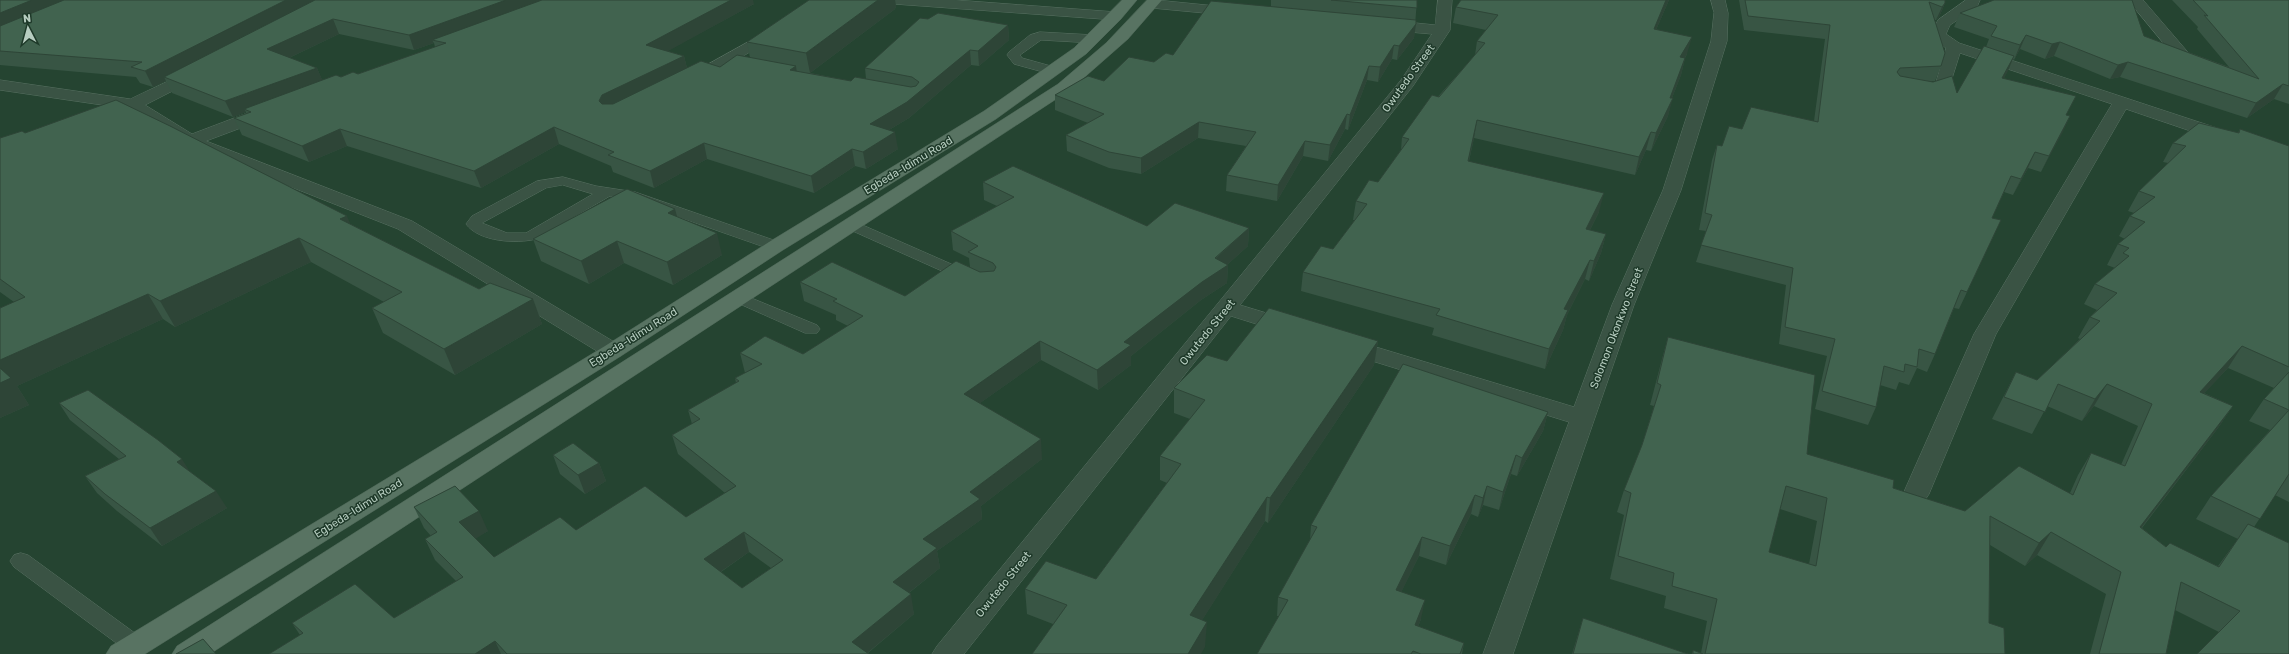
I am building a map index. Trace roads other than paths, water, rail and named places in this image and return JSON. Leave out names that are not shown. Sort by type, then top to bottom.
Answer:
[{"type":"main road","name":"Egbeda-Idimu Road","points":[[187,654],[1064,88],[1103,56],[1141,19],[1154,2]]},
{"type":"main road","name":"Egbeda-Idimu Road","points":[[128,650],[612,351],[776,246],[990,115],[1054,71],[1094,39],[1123,8]]},
{"type":"street","points":[[894,0],[1123,8]]},
{"type":"street","name":"Owutedo Street","points":[[947,654],[1407,83],[1442,30],[1444,0]]},
{"type":"street","name":"Solomon Okonkwo Street","points":[[1498,654],[1623,305],[1672,190],[1719,41],[1721,13],[1718,0]]},
{"type":"street","points":[[1973,0],[1972,4],[1943,23],[1938,36],[1954,46],[2120,103],[2237,141]]},
{"type":"street","points":[[2135,0],[2186,60]]},
{"type":"street","points":[[1154,2],[1254,13]]},
{"type":"street","points":[[1372,24],[1442,30]]},
{"type":"street","points":[[1908,88],[1934,90],[1943,85],[1954,46]]},
{"type":"street","points":[[104,116],[134,105],[210,65]]},
{"type":"street","points":[[0,84],[134,105],[190,141],[405,225],[612,351]]},
{"type":"street","points":[[1916,494],[1985,334],[2120,103]]},
{"type":"street","points":[[190,141],[279,108]]},
{"type":"street","points":[[1227,308],[1582,418]]},
{"type":"lane","points":[[681,82],[722,62],[779,28]]},
{"type":"lane","points":[[1054,71],[1018,61],[1013,55],[1034,38],[1040,36],[1094,39]]},
{"type":"lane","points":[[722,62],[745,66]]},
{"type":"lane","points":[[607,192],[531,236],[521,239],[511,240],[477,227],[474,224],[477,219],[542,184],[552,181],[563,181],[607,192],[630,195],[776,246]]},
{"type":"lane","points":[[852,225],[981,283]]},
{"type":"lane","points":[[739,298],[811,329]]},
{"type":"lane","points":[[21,561],[128,650]]}]
